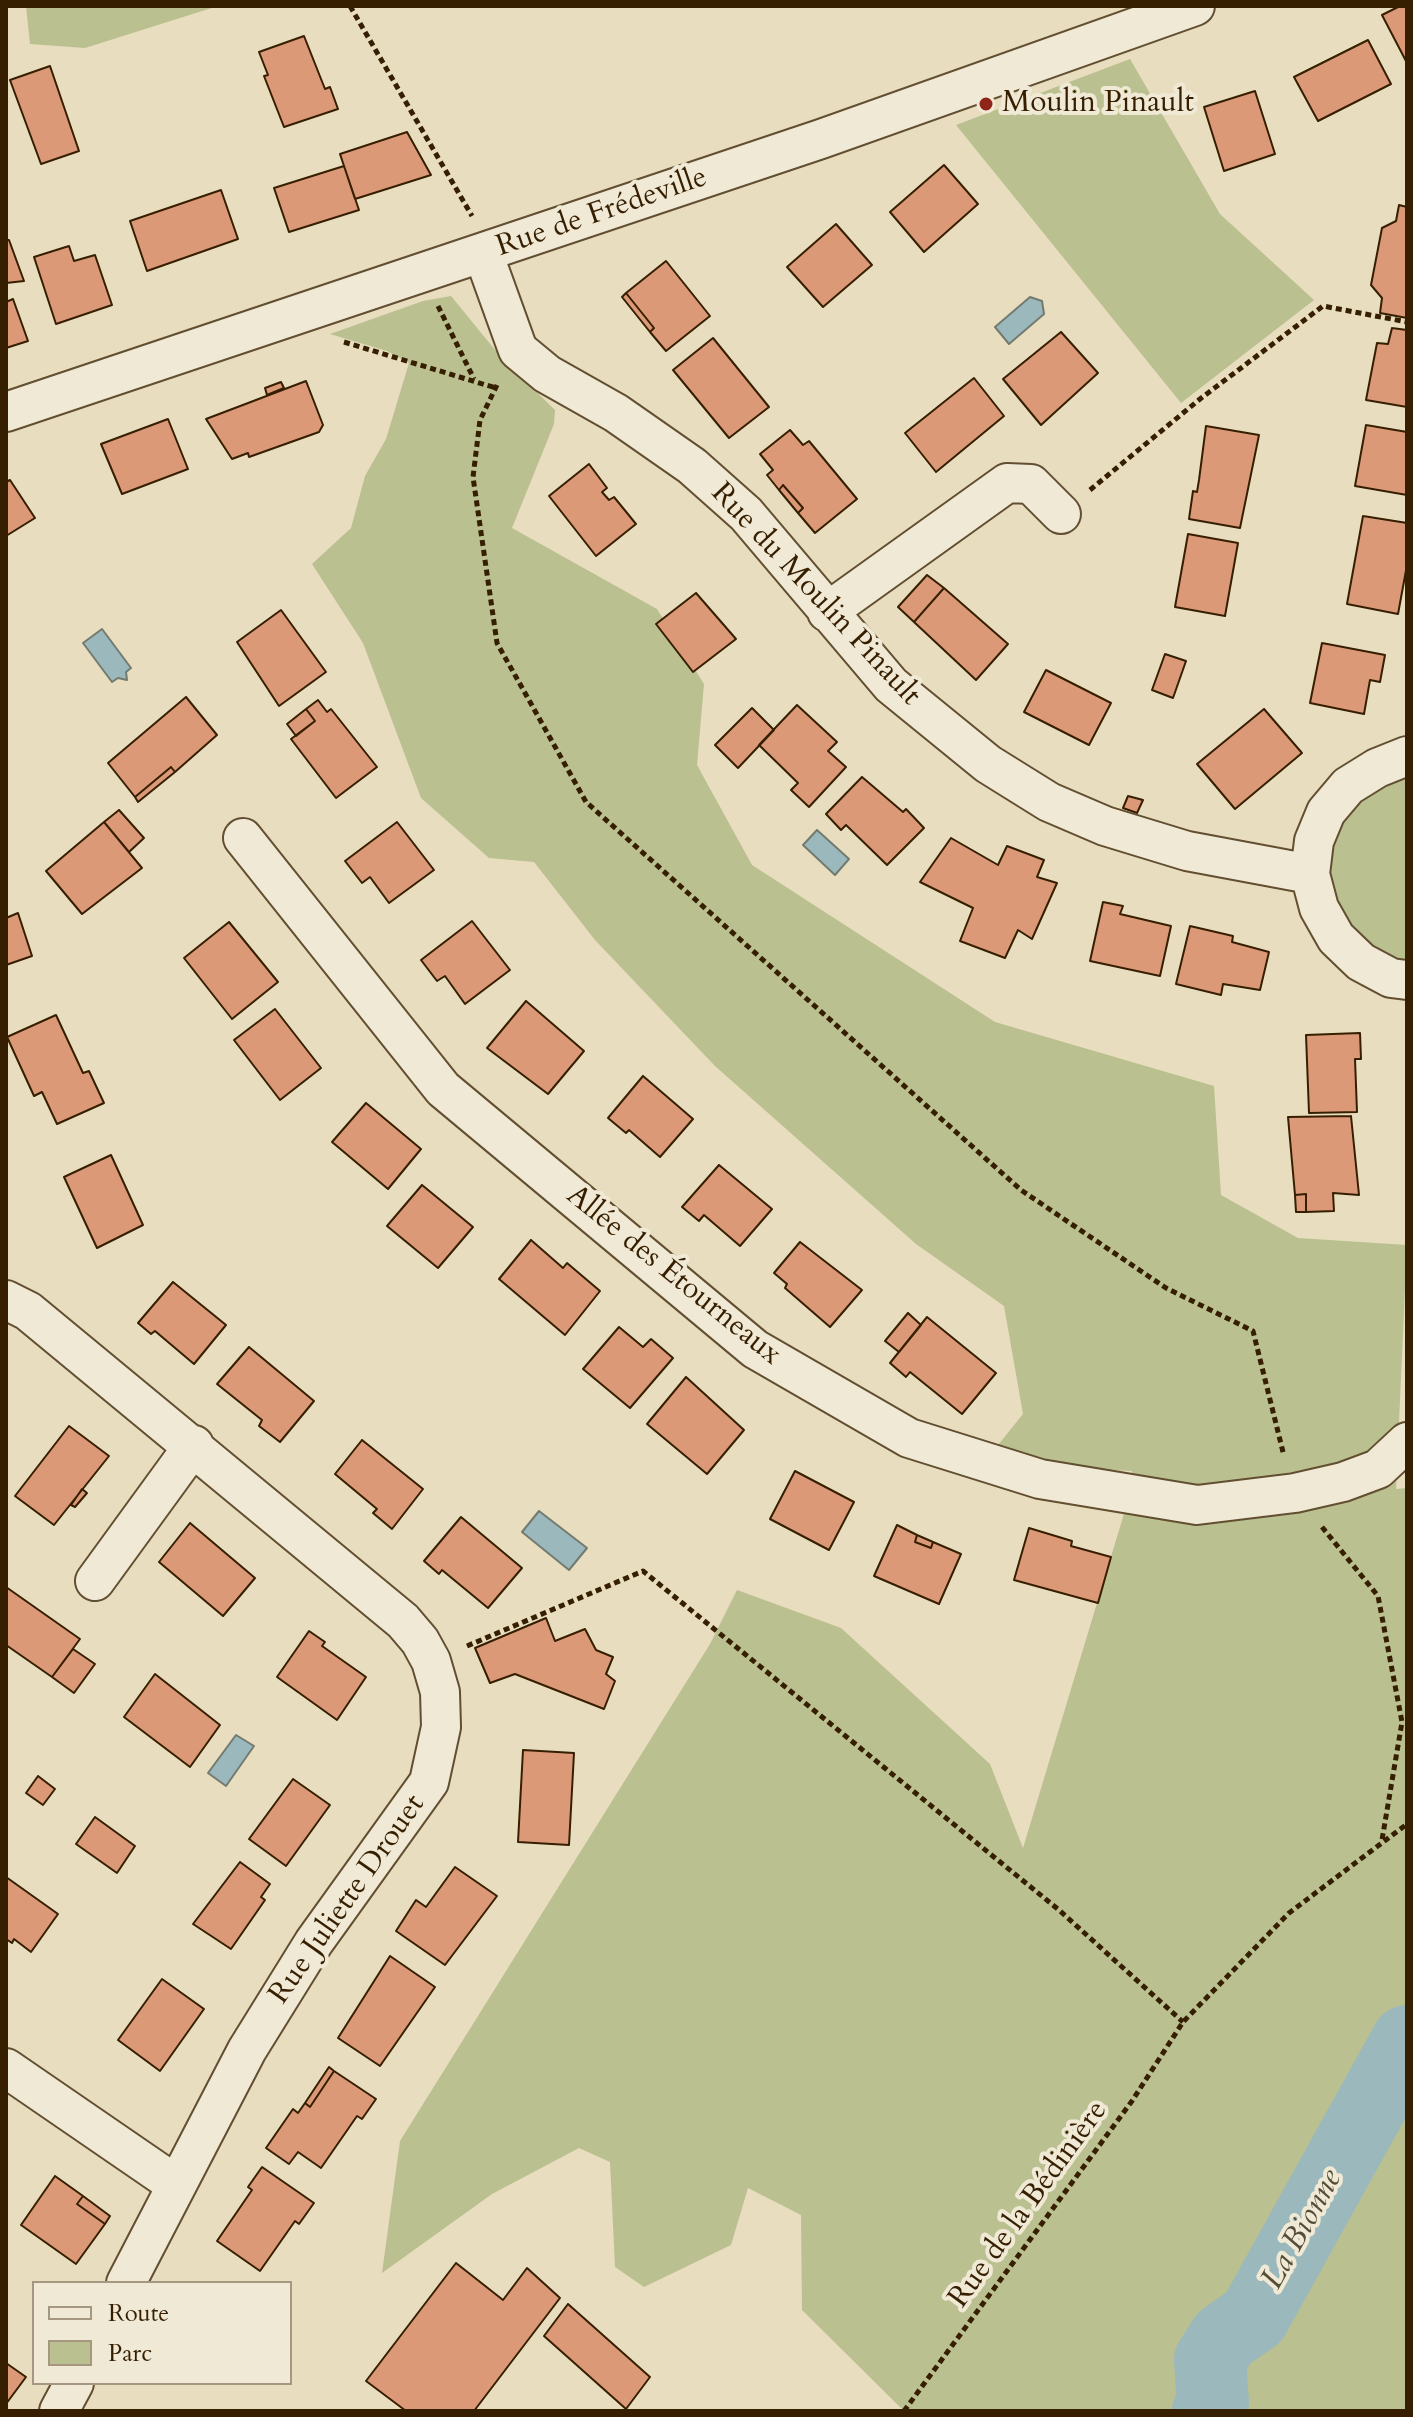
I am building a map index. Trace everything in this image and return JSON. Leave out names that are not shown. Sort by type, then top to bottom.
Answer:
[{"type":"street","name":"Rue de Frédeville","points":[[6,412],[821,139],[1195,6]]},
{"type":"street","points":[[483,253],[518,350]]},
{"type":"street","name":"Rue du Moulin Pinault","points":[[518,350],[547,374],[616,413],[692,466],[746,514],[891,685],[988,764],[1049,802],[1105,826],[1187,851],[1310,874]]},
{"type":"street","points":[[827,612],[1007,483],[1031,484],[1061,514]]},
{"type":"street","points":[[1407,756],[1377,768],[1348,786],[1333,804],[1314,841],[1310,874],[1319,908],[1336,938],[1361,962],[1391,978],[1407,980]]},
{"type":"street","name":"Allée des Étourneaux","points":[[243,838],[443,1089],[755,1349],[909,1438],[1040,1479],[1197,1505],[1295,1493],[1378,1469],[1407,1442]]},
{"type":"street","name":"Rue Juliette Drouet","points":[[6,1300],[28,1311],[194,1445],[403,1621],[420,1641],[431,1661],[440,1692],[441,1727],[429,1782],[314,1942],[247,2050],[127,2281]]},
{"type":"street","points":[[95,1581],[194,1445]]},
{"type":"street","points":[[6,2068],[175,2184]]},
{"type":"street","points":[[59,2411],[73,2385]]},
{"type":"path","points":[[350,6],[474,221],[483,253]]},
{"type":"path","points":[[433,297],[475,380]]},
{"type":"path","points":[[1061,514],[1200,399],[1323,306],[1407,322]]},
{"type":"path","points":[[341,342],[496,388]]},
{"type":"path","points":[[518,350],[506,364],[480,420],[473,477],[497,643],[586,802],[1021,1190],[1166,1288],[1253,1331],[1295,1493],[1378,1596],[1402,1722],[1382,1840]]},
{"type":"path","points":[[431,1661],[643,1571],[1059,1910],[1183,2022]]},
{"type":"path","name":"Rue de la Bédinière","points":[[904,2411],[1132,2101],[1183,2022],[1289,1913],[1407,1824]]},
{"type":"green space","points":[[26,6],[218,6],[85,48],[30,44]]},
{"type":"green space","points":[[1130,59],[1220,214],[1314,300],[1181,403],[956,125]]},
{"type":"green space","points":[[451,296],[500,356],[555,410],[554,424],[512,528],[657,609],[704,684],[697,765],[752,865],[995,1022],[1214,1086],[1221,1195],[1298,1238],[1407,1245],[1396,1489],[1407,1488],[1407,2411],[904,2411],[802,2310],[801,2215],[748,2188],[731,2245],[644,2287],[615,2267],[610,2162],[579,2148],[492,2194],[382,2273],[400,2141],[710,1644],[737,1590],[841,1628],[990,1764],[1023,1848],[1123,1517],[1132,1471],[1063,1468],[994,1450],[1023,1414],[1004,1306],[916,1244],[715,1066],[595,940],[534,862],[489,858],[421,798],[363,643],[312,564],[351,528],[365,476],[386,439],[409,363],[387,351],[330,334],[423,301]]},
{"type":"green space","points":[[1407,775],[1407,968],[1364,954],[1331,902],[1327,840],[1367,788]]},
{"type":"water","points":[[1030,297],[1042,301],[1044,314],[1009,344],[995,327]]},
{"type":"water","points":[[102,629],[131,668],[126,672],[127,680],[118,678],[112,682],[83,643]]},
{"type":"water","points":[[817,830],[849,859],[835,875],[803,845]]},
{"type":"water","points":[[539,1511],[587,1548],[569,1570],[522,1532]]},
{"type":"water","points":[[236,1735],[254,1746],[226,1786],[208,1773]]},
{"type":"building","points":[[1407,6],[1407,63],[1382,15]]},
{"type":"building","points":[[304,36],[325,89],[330,87],[338,109],[284,127],[264,76],[268,75],[259,52]]},
{"type":"building","points":[[1368,40],[1391,84],[1318,121],[1294,77]]},
{"type":"building","points":[[50,66],[79,151],[41,164],[10,80]]},
{"type":"building","points":[[1255,91],[1275,154],[1224,171],[1204,107]]},
{"type":"building","points":[[407,132],[431,175],[355,199],[340,154]]},
{"type":"building","points":[[944,165],[978,204],[924,252],[890,212]]},
{"type":"building","points":[[344,166],[359,210],[289,232],[274,188]]},
{"type":"building","points":[[221,190],[238,239],[147,271],[130,221]]},
{"type":"building","points":[[1399,205],[1407,207],[1407,318],[1380,313],[1382,298],[1371,285],[1382,228],[1396,221]]},
{"type":"building","points":[[836,224],[872,265],[823,307],[787,267]]},
{"type":"building","points":[[6,240],[9,240],[24,281],[6,283]]},
{"type":"building","points":[[69,246],[74,261],[95,255],[112,305],[56,324],[34,257]]},
{"type":"building","points":[[666,261],[710,316],[666,351],[650,332],[654,328],[626,293]]},
{"type":"building","points":[[626,293],[654,328],[650,332],[622,297]]},
{"type":"building","points":[[13,299],[28,341],[6,348],[6,302]]},
{"type":"building","points":[[1392,328],[1407,330],[1407,407],[1366,400],[1377,343],[1388,344]]},
{"type":"building","points":[[1061,332],[1098,373],[1041,425],[1003,379]]},
{"type":"building","points":[[713,338],[769,407],[729,438],[673,370]]},
{"type":"building","points":[[974,378],[1004,416],[936,472],[905,433]]},
{"type":"building","points":[[306,381],[323,425],[319,432],[249,457],[248,453],[232,459],[206,419]]},
{"type":"building","points":[[281,382],[284,388],[267,395],[265,388]]},
{"type":"building","points":[[168,419],[188,469],[122,494],[101,444]]},
{"type":"building","points":[[1366,425],[1407,432],[1407,495],[1355,486]]},
{"type":"building","points":[[1206,426],[1259,435],[1240,528],[1189,519],[1193,491],[1197,492]]},
{"type":"building","points":[[790,430],[803,445],[809,441],[857,499],[815,533],[798,513],[803,508],[783,485],[779,490],[767,475],[773,470],[760,454]]},
{"type":"building","points":[[589,464],[607,488],[602,492],[609,500],[614,497],[636,524],[596,556],[549,496]]},
{"type":"building","points":[[10,480],[35,518],[6,536],[6,482]]},
{"type":"building","points":[[783,485],[803,508],[798,513],[779,490]]},
{"type":"building","points":[[1363,516],[1407,523],[1407,565],[1398,614],[1347,604]]},
{"type":"building","points":[[1188,534],[1238,543],[1225,616],[1175,607]]},
{"type":"building","points":[[927,575],[944,588],[914,622],[898,607]]},
{"type":"building","points":[[944,588],[1008,644],[976,680],[914,622]]},
{"type":"building","points":[[696,593],[736,639],[693,672],[656,624]]},
{"type":"building","points":[[281,610],[326,672],[279,706],[237,642]]},
{"type":"building","points":[[1322,643],[1385,655],[1380,682],[1370,680],[1364,714],[1310,703]]},
{"type":"building","points":[[1165,654],[1186,661],[1173,698],[1152,690]]},
{"type":"building","points":[[1046,670],[1111,703],[1089,745],[1024,712]]},
{"type":"building","points":[[186,697],[217,735],[175,772],[171,767],[135,797],[108,763]]},
{"type":"building","points":[[318,700],[327,712],[331,709],[377,767],[336,798],[291,739],[315,721],[306,709]]},
{"type":"building","points":[[797,705],[837,742],[828,751],[846,767],[809,807],[791,790],[798,783],[759,745]]},
{"type":"building","points":[[752,708],[774,730],[738,768],[715,745]]},
{"type":"building","points":[[306,709],[315,721],[296,736],[287,724]]},
{"type":"building","points":[[1264,709],[1302,753],[1235,809],[1197,764]]},
{"type":"building","points":[[171,767],[175,772],[138,802],[135,797]]},
{"type":"building","points":[[862,777],[903,812],[906,809],[924,828],[887,865],[846,825],[841,830],[826,814]]},
{"type":"building","points":[[1128,796],[1143,800],[1137,813],[1123,808]]},
{"type":"building","points":[[119,810],[144,838],[129,852],[104,822]]},
{"type":"building","points":[[104,822],[142,868],[82,914],[46,871]]},
{"type":"building","points":[[397,822],[434,870],[389,903],[370,877],[362,883],[345,861]]},
{"type":"building","points":[[951,838],[998,865],[1007,846],[1044,860],[1037,877],[1057,883],[1032,939],[1018,930],[1005,958],[960,941],[973,908],[920,882]]},
{"type":"building","points":[[1103,902],[1123,906],[1120,914],[1171,926],[1160,976],[1090,961]]},
{"type":"building","points":[[18,913],[32,956],[6,965],[6,918]]},
{"type":"building","points":[[472,921],[510,970],[465,1004],[445,976],[437,981],[421,960]]},
{"type":"building","points":[[229,922],[278,982],[232,1019],[184,958]]},
{"type":"building","points":[[1190,926],[1233,936],[1232,942],[1269,952],[1260,990],[1223,984],[1221,995],[1176,984]]},
{"type":"building","points":[[526,1001],[584,1051],[548,1094],[487,1048]]},
{"type":"building","points":[[275,1009],[321,1068],[280,1100],[234,1040]]},
{"type":"building","points":[[56,1015],[83,1073],[89,1071],[104,1103],[57,1124],[42,1092],[34,1096],[7,1037]]},
{"type":"building","points":[[1360,1033],[1361,1059],[1355,1059],[1357,1112],[1309,1113],[1306,1035]]},
{"type":"building","points":[[643,1076],[693,1119],[660,1157],[629,1130],[626,1133],[608,1118]]},
{"type":"building","points":[[366,1103],[421,1149],[388,1189],[332,1142]]},
{"type":"building","points":[[1351,1116],[1359,1195],[1333,1193],[1334,1211],[1306,1212],[1306,1194],[1295,1195],[1288,1117]]},
{"type":"building","points":[[111,1155],[143,1225],[97,1248],[64,1177]]},
{"type":"building","points":[[719,1165],[772,1209],[740,1246],[704,1215],[699,1221],[682,1207]]},
{"type":"building","points":[[422,1185],[473,1227],[438,1268],[387,1226]]},
{"type":"building","points":[[1306,1194],[1306,1212],[1296,1212],[1295,1195]]},
{"type":"building","points":[[531,1240],[563,1268],[567,1263],[600,1291],[565,1335],[499,1279]]},
{"type":"building","points":[[800,1242],[862,1290],[830,1327],[785,1288],[787,1284],[774,1273]]},
{"type":"building","points":[[173,1282],[226,1325],[194,1364],[155,1331],[151,1334],[138,1323]]},
{"type":"building","points":[[908,1313],[921,1325],[899,1352],[885,1341]]},
{"type":"building","points":[[927,1317],[996,1373],[962,1414],[910,1372],[906,1377],[890,1363]]},
{"type":"building","points":[[619,1327],[643,1347],[651,1339],[673,1358],[630,1408],[583,1369]]},
{"type":"building","points":[[249,1347],[314,1401],[280,1442],[259,1426],[262,1420],[217,1384]]},
{"type":"building","points":[[686,1377],[744,1430],[707,1474],[647,1424]]},
{"type":"building","points":[[69,1426],[109,1456],[54,1525],[15,1496]]},
{"type":"building","points":[[362,1440],[423,1489],[392,1529],[373,1513],[377,1509],[335,1474]]},
{"type":"building","points":[[795,1471],[854,1502],[829,1550],[770,1519]]},
{"type":"building","points":[[82,1489],[87,1493],[75,1507],[71,1505]]},
{"type":"building","points":[[461,1517],[522,1568],[488,1608],[442,1570],[439,1574],[424,1561]]},
{"type":"building","points":[[190,1523],[255,1578],[223,1616],[159,1562]]},
{"type":"building","points":[[897,1525],[917,1535],[915,1542],[931,1548],[933,1542],[961,1554],[939,1604],[874,1576]]},
{"type":"building","points":[[1029,1528],[1072,1541],[1071,1546],[1111,1557],[1098,1603],[1014,1580]]},
{"type":"building","points":[[917,1535],[933,1542],[931,1548],[915,1542]]},
{"type":"building","points":[[6,1587],[80,1639],[52,1677],[6,1645]]},
{"type":"building","points":[[546,1618],[555,1641],[585,1629],[596,1650],[613,1657],[606,1674],[615,1681],[604,1709],[515,1674],[490,1683],[475,1648]]},
{"type":"building","points":[[309,1631],[325,1642],[322,1646],[366,1677],[337,1720],[277,1677]]},
{"type":"building","points":[[73,1649],[95,1664],[74,1693],[52,1677]]},
{"type":"building","points":[[155,1674],[220,1725],[190,1767],[124,1717]]},
{"type":"building","points":[[523,1750],[574,1753],[569,1845],[518,1842]]},
{"type":"building","points":[[38,1776],[55,1789],[43,1805],[26,1793]]},
{"type":"building","points":[[293,1779],[330,1805],[286,1866],[249,1839]]},
{"type":"building","points":[[95,1817],[135,1846],[117,1873],[76,1844]]},
{"type":"building","points":[[240,1862],[270,1884],[261,1897],[265,1900],[231,1949],[193,1924]]},
{"type":"building","points":[[455,1867],[497,1896],[445,1965],[396,1931],[416,1900],[426,1907]]},
{"type":"building","points":[[6,1877],[58,1914],[31,1952],[14,1939],[12,1943],[6,1939]]},
{"type":"building","points":[[390,1956],[435,1987],[380,2066],[338,2038]]},
{"type":"building","points":[[162,1979],[204,2009],[160,2071],[118,2040]]},
{"type":"building","points":[[329,2067],[334,2071],[310,2107],[305,2103]]},
{"type":"building","points":[[334,2071],[376,2099],[362,2119],[357,2116],[321,2168],[298,2152],[289,2164],[266,2148],[293,2109],[298,2113],[305,2103],[310,2107]]},
{"type":"building","points":[[262,2167],[314,2203],[299,2224],[295,2221],[260,2271],[217,2241],[252,2190],[248,2187]]},
{"type":"building","points":[[55,2176],[83,2196],[77,2204],[105,2224],[76,2264],[21,2225]]},
{"type":"building","points":[[83,2196],[110,2216],[105,2224],[77,2204]]},
{"type":"building","points":[[456,2263],[503,2300],[527,2268],[560,2298],[474,2411],[406,2411],[366,2381]]},
{"type":"building","points":[[568,2304],[650,2377],[626,2409],[544,2336]]},
{"type":"building","points":[[6,2363],[26,2377],[6,2404]]},
{"type":"waterway","name":"La Bionne","points":[[1208,2411],[1213,2403],[1210,2360],[1224,2338],[1254,2317],[1407,2041]]},
{"type":"place","name":"Moulin Pinault","points":[[986,104]]}]
